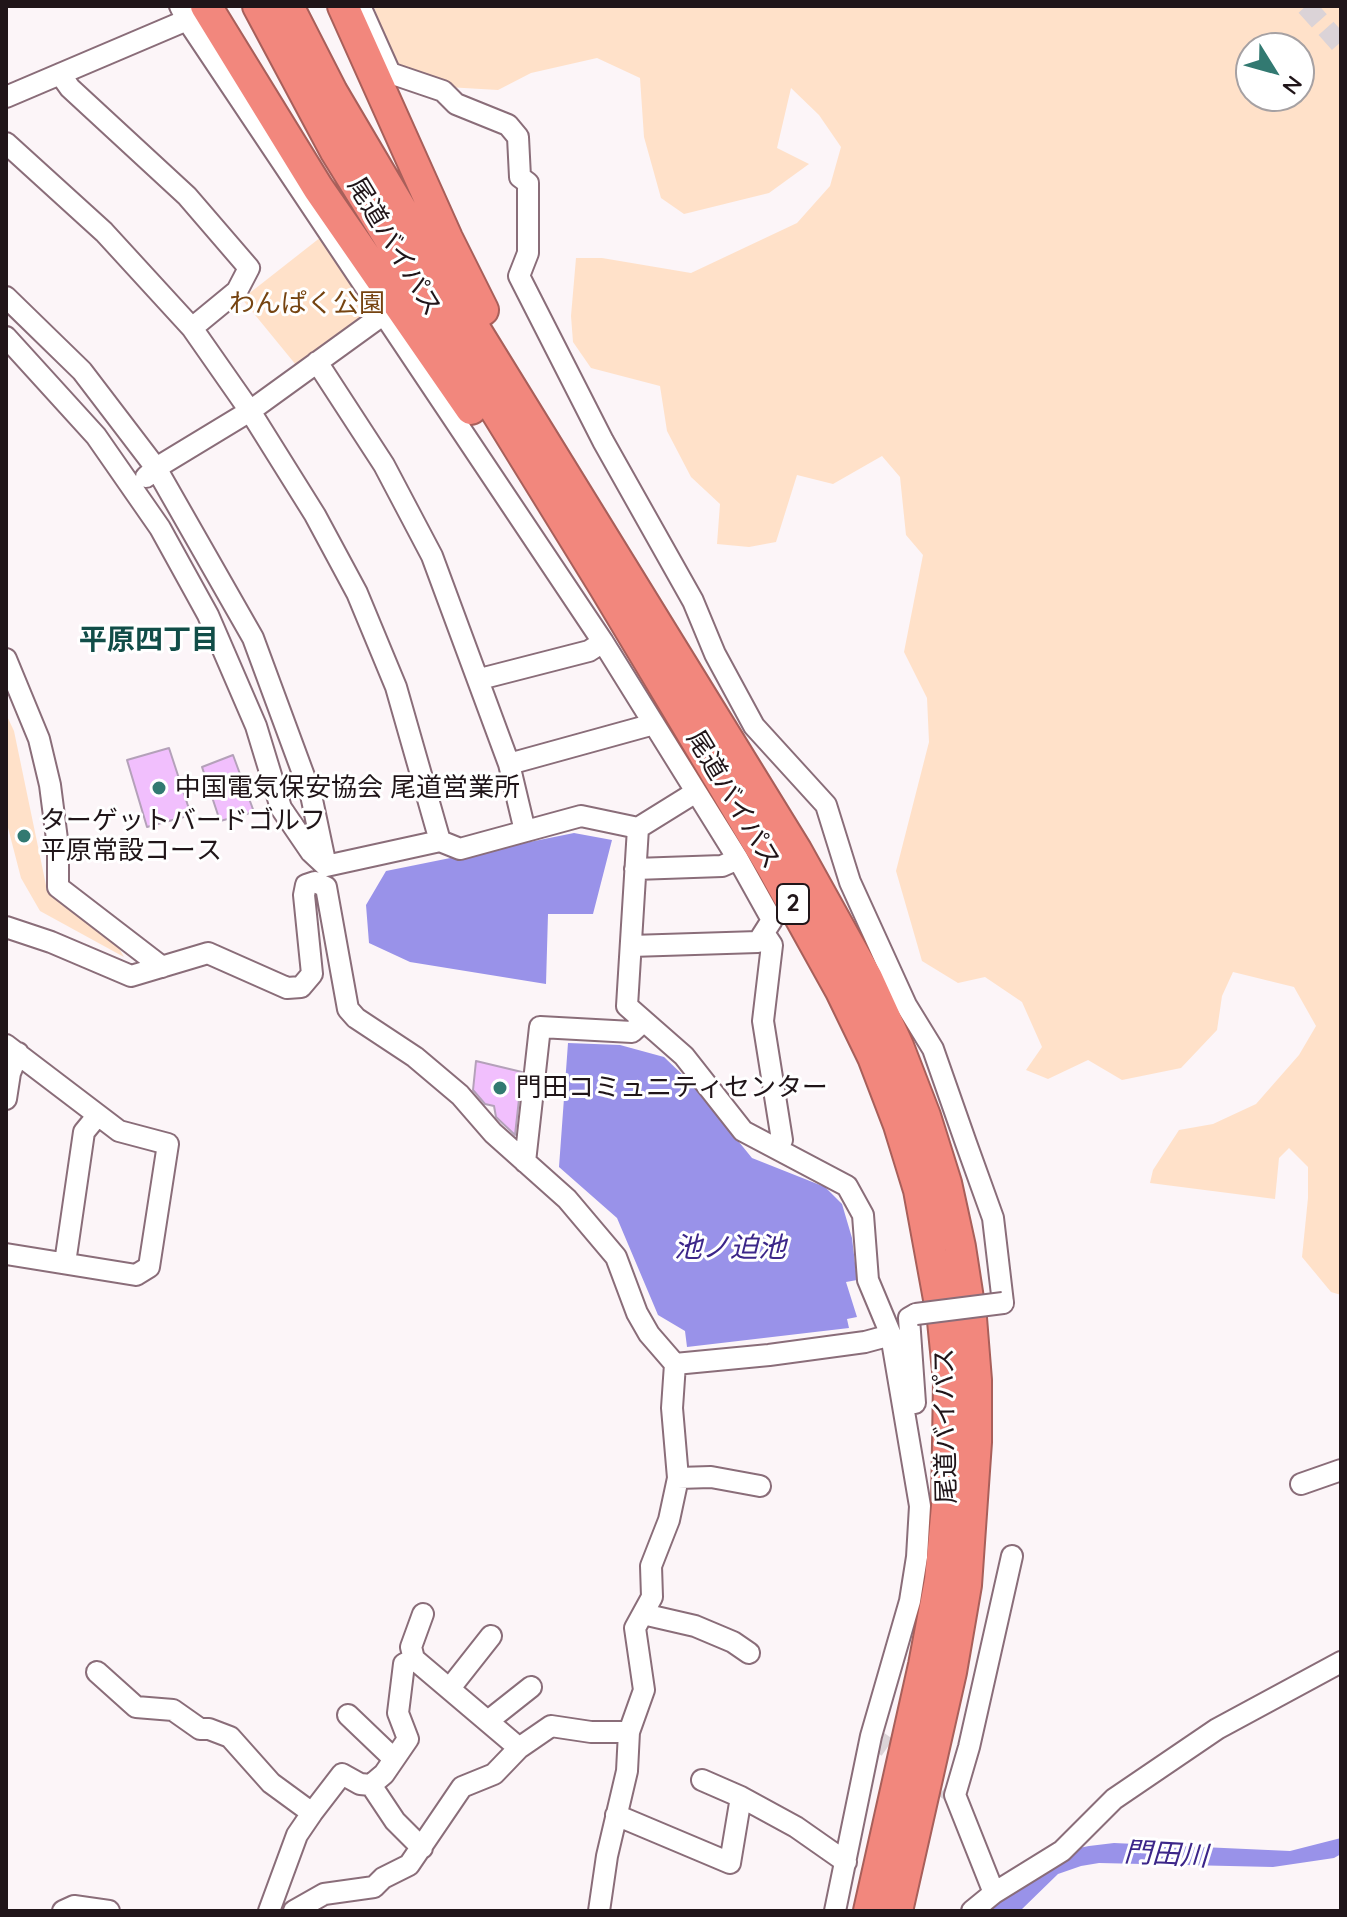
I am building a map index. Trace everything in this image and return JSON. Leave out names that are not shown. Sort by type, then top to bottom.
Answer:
[{"type":"highway","name":"尾道バイパス","points":[[258,6],[335,150],[657,672],[771,865],[841,991],[873,1057],[899,1125],[932,1251],[943,1321],[949,1381],[947,1506],[940,1580],[924,1665],[869,1911]]},
{"type":"highway","name":"尾道バイパス","points":[[288,6],[332,92],[404,214],[796,850],[867,978],[925,1116],[946,1183],[965,1276],[976,1380],[973,1511],[966,1585],[951,1672],[897,1911]]},
{"type":"highway","points":[[343,6],[447,238],[566,479]]},
{"type":"highway","points":[[191,11],[657,672]]},
{"type":"street","points":[[360,6],[390,73],[443,91],[456,104],[508,125],[518,137],[520,177],[528,183],[528,253],[519,276],[603,441],[693,601],[715,654],[754,726],[826,805],[850,882],[906,1005],[933,1049],[993,1218],[1003,1303],[916,1314],[909,1318],[919,1450],[913,1456]]},
{"type":"street","points":[[6,97],[191,11],[384,314],[603,642],[738,859],[772,920],[758,942],[631,946]]},
{"type":"street","points":[[60,74],[70,88],[187,196],[249,268],[237,291],[192,328]]},
{"type":"street","points":[[6,143],[104,232],[192,328],[250,411],[315,515],[357,593],[396,687],[440,841]]},
{"type":"street","points":[[6,297],[82,371],[156,468],[253,638],[311,795],[326,866]]},
{"type":"street","points":[[134,488],[156,468],[250,411],[384,314]]},
{"type":"street","points":[[6,337],[96,436],[160,528],[208,615],[256,726],[281,808],[311,852],[326,866]]},
{"type":"street","points":[[317,362],[384,465],[432,556],[509,764],[525,831]]},
{"type":"street","points":[[480,679],[589,651],[603,642]]},
{"type":"street","points":[[6,659],[39,739],[50,785],[58,847],[58,887],[162,967]]},
{"type":"street","points":[[509,764],[654,724]]},
{"type":"street","points":[[326,866],[440,841],[460,849],[581,816],[638,828],[696,792]]},
{"type":"street","points":[[281,808],[311,795]]},
{"type":"street","points":[[638,828],[627,1006],[684,1056],[743,1131],[847,1186],[863,1215],[868,1280],[891,1335],[920,1506],[917,1557],[910,1601],[871,1736],[835,1911]]},
{"type":"street","points":[[635,869],[722,866],[738,859]]},
{"type":"street","points":[[6,927],[51,942],[131,976],[208,953],[287,988],[301,987],[312,974],[304,895],[306,885],[315,882],[326,887],[348,1009],[356,1018],[415,1057],[460,1095],[493,1133],[567,1199],[616,1257],[637,1313],[649,1334],[675,1364],[672,1408],[678,1478],[669,1520],[651,1566],[652,1597],[635,1628],[644,1690],[629,1732],[627,1771],[599,1911]]},
{"type":"street","points":[[764,933],[772,945],[763,1021],[782,1140],[778,1149]]},
{"type":"street","points":[[525,1162],[540,1027],[632,1032],[644,1021]]},
{"type":"street","points":[[6,1099],[12,1049]]},
{"type":"street","points":[[6,1254],[136,1275],[149,1267],[168,1144],[119,1131],[12,1049]]},
{"type":"street","points":[[65,1263],[84,1132],[98,1115]]},
{"type":"street","points":[[675,1364],[865,1342],[891,1335]]},
{"type":"street","points":[[1301,1484],[1341,1470]]},
{"type":"street","points":[[678,1478],[711,1477],[760,1486]]},
{"type":"street","points":[[994,1893],[955,1795],[969,1747],[1012,1556]]},
{"type":"street","points":[[423,1614],[411,1647],[414,1659],[519,1748]]},
{"type":"street","points":[[643,1614],[695,1626],[733,1642],[749,1653]]},
{"type":"street","points":[[450,1688],[491,1636]]},
{"type":"street","points":[[269,1911],[297,1835],[342,1774],[360,1784],[371,1785],[384,1774],[408,1739],[398,1713],[404,1664],[414,1659]]},
{"type":"street","points":[[972,1911],[994,1893],[1062,1851],[1114,1799],[1204,1737],[1341,1662]]},
{"type":"street","points":[[97,1672],[136,1707],[173,1710],[200,1729],[230,1737],[271,1783],[312,1813]]},
{"type":"street","points":[[488,1721],[531,1687]]},
{"type":"street","points":[[348,1715],[394,1759]]},
{"type":"street","points":[[294,1911],[324,1894],[374,1887],[383,1878],[409,1865],[462,1787],[494,1774],[519,1748],[551,1726],[591,1732],[629,1732]]},
{"type":"street","points":[[702,1780],[796,1827],[846,1862]]},
{"type":"street","points":[[371,1785],[395,1821],[422,1848]]},
{"type":"street","points":[[616,1815],[730,1863],[741,1797]]},
{"type":"street","points":[[63,1911],[74,1906],[109,1911]]},
{"type":"green space","points":[[374,6],[1341,6],[1341,1295],[1331,1292],[1302,1257],[1308,1167],[1289,1148],[1279,1158],[1275,1199],[1150,1183],[1153,1170],[1179,1130],[1213,1124],[1256,1104],[1299,1055],[1316,1026],[1294,987],[1233,972],[1222,996],[1217,1030],[1181,1068],[1122,1080],[1088,1060],[1048,1079],[1026,1070],[1042,1047],[1022,1002],[985,977],[958,983],[922,961],[896,871],[929,742],[927,698],[904,652],[923,555],[906,535],[900,477],[882,456],[833,484],[797,475],[776,542],[749,547],[717,544],[720,504],[691,477],[667,431],[660,386],[591,368],[573,342],[571,316],[576,258],[602,258],[691,273],[797,223],[830,186],[841,147],[819,115],[791,88],[777,148],[809,164],[769,193],[684,214],[661,198],[644,137],[640,78],[597,58],[531,73],[498,90],[447,87],[402,75],[389,57]]},
{"type":"green space","name":"わんぱく公園","points":[[321,237],[375,311],[296,365],[242,299]]},
{"type":"green space","name":"ターゲットバードゴルフ 平原常設コース","points":[[6,714],[14,731],[47,890],[116,943],[124,957],[40,911],[21,878],[6,820]]},
{"type":"water","points":[[574,833],[612,840],[593,914],[548,914],[546,984],[410,962],[369,943],[366,905],[386,871]]},
{"type":"water","name":"池ノ迫池","points":[[568,1043],[620,1045],[664,1057],[690,1082],[752,1158],[825,1187],[842,1204],[852,1238],[857,1280],[846,1282],[857,1317],[847,1319],[849,1328],[687,1347],[685,1331],[658,1315],[617,1218],[559,1167]]},
{"type":"water","name":"門田川","points":[[1341,1838],[1341,1854],[1334,1858],[1273,1867],[1099,1863],[1081,1866],[1058,1874],[1020,1911],[991,1911],[999,1899],[1074,1849],[1114,1843],[1290,1851]]},
{"type":"building","name":"中国電気保安協会 尾道営業所","points":[[169,748],[191,815],[147,827],[127,760]]},
{"type":"building","points":[[233,755],[254,812],[220,821],[202,767]]},
{"type":"building","name":"門田コミュニティセンター","points":[[476,1061],[522,1072],[515,1135],[496,1117],[494,1106],[485,1104],[473,1090]]},
{"type":"tunnel","points":[[1306,6],[1341,45]]},
{"type":"tunnel","points":[[871,1736],[955,1795]]},
{"type":"place","name":"中国電気保安協会 尾道営業所","points":[[159,788]]},
{"type":"place","name":"ターゲットバードゴルフ 平原常設コース","points":[[24,836]]},
{"type":"place","name":"門田コミュニティセンター","points":[[500,1088]]},
{"type":"district","name":"平原四丁目","points":[[149,641]]}]
